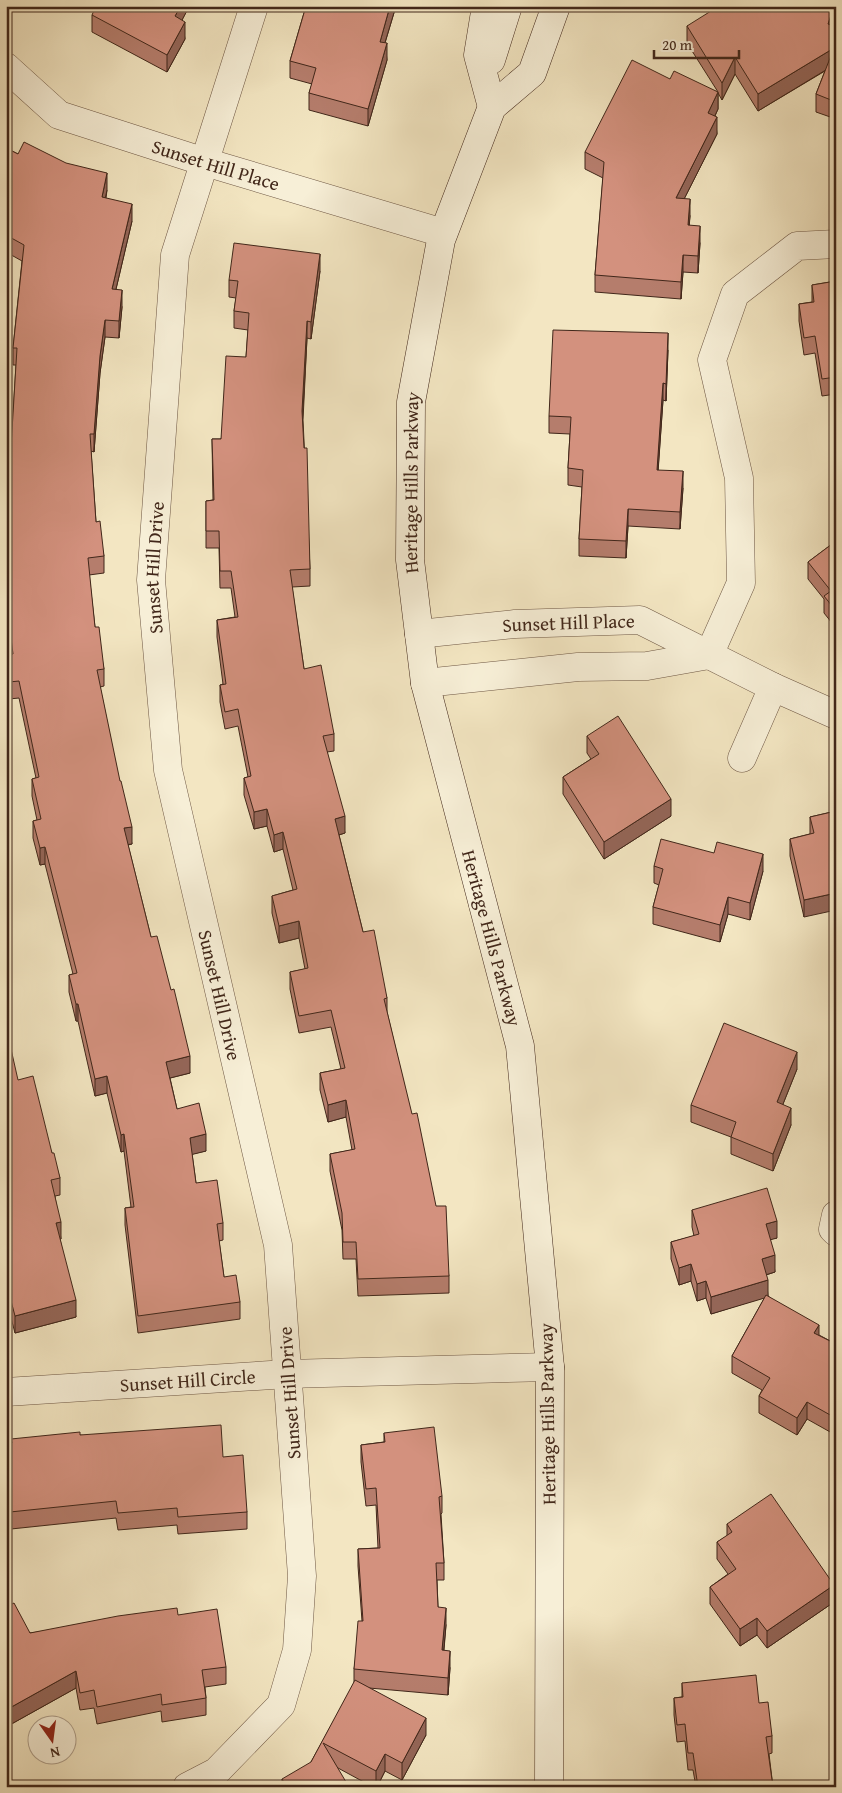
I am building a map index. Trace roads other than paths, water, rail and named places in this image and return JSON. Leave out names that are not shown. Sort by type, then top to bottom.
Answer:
[{"type":"street","points":[[205,162],[254,6]]},
{"type":"street","points":[[486,6],[478,55],[492,107]]},
{"type":"street","points":[[485,80],[508,6]]},
{"type":"street","name":"Heritage Hills Parkway","points":[[549,1787],[550,1367],[520,1046],[425,683],[410,560],[411,402],[443,233],[492,107],[532,73],[556,6]]},
{"type":"street","name":"Sunset Hill Place","points":[[6,67],[59,115],[205,162],[443,233]]},
{"type":"street","name":"Sunset Hill Drive","points":[[187,1787],[216,1772],[281,1705],[297,1650],[302,1576],[278,1245],[168,770],[151,580],[175,255],[205,162]]},
{"type":"street","points":[[425,683],[578,667],[647,666],[709,655],[741,583],[739,478],[712,360],[735,294],[798,246],[836,244]]},
{"type":"street","name":"Sunset Hill Place","points":[[419,634],[515,624],[640,620],[773,687],[836,715]]},
{"type":"street","points":[[742,758],[773,687]]},
{"type":"street","points":[[836,1215],[833,1229],[836,1232]]},
{"type":"street","name":"Sunset Hill Circle","points":[[6,1392],[287,1374],[550,1367]]}]
